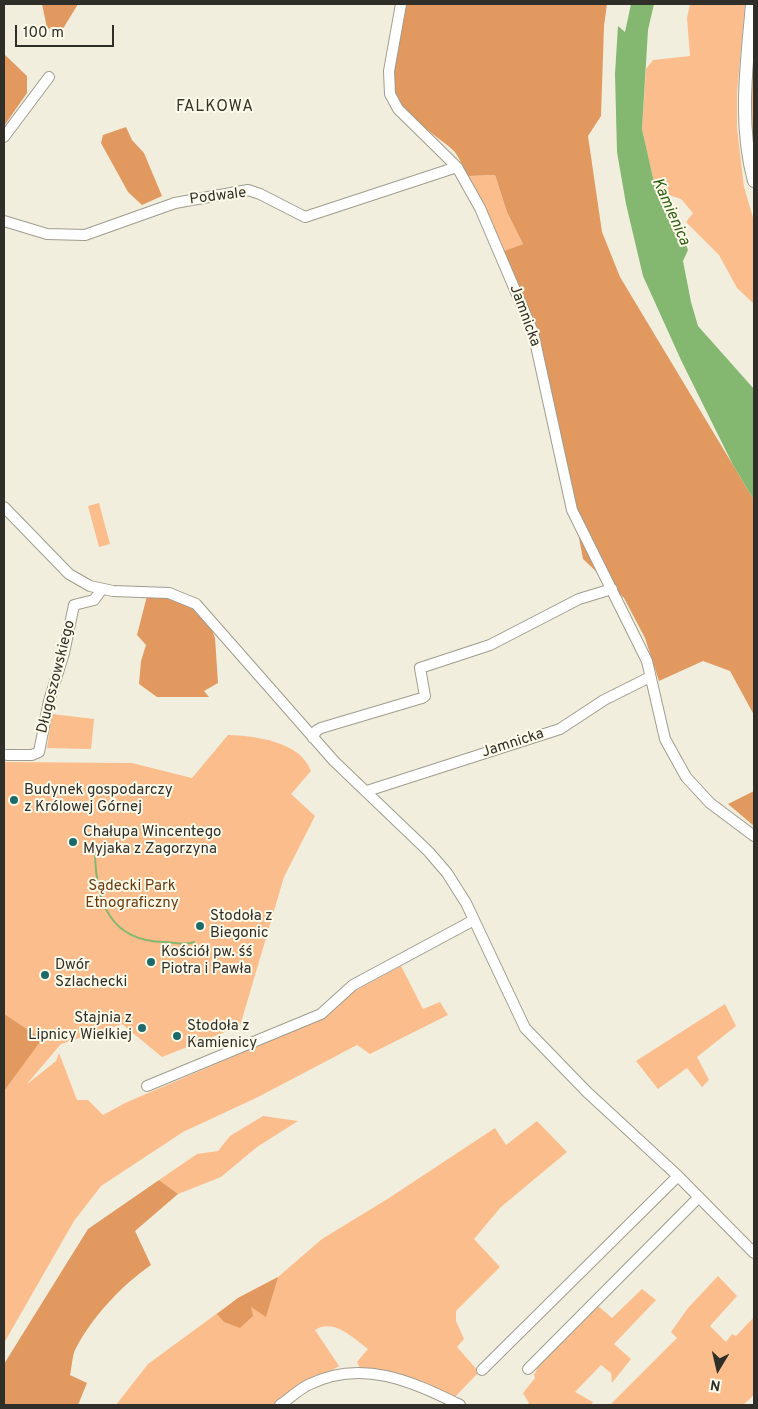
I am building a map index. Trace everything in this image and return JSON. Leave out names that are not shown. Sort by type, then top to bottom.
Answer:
[{"type":"main road","points":[[752,4],[744,99],[745,137],[754,181]]},
{"type":"street","name":"Jamnicka","points":[[401,4],[389,71],[390,94],[398,109],[457,167],[480,208],[533,332],[572,510],[647,661],[665,739],[686,777],[710,803],[754,836]]},
{"type":"street","points":[[4,137],[49,76]]},
{"type":"street","name":"Podwale","points":[[4,222],[47,234],[85,235],[175,203],[248,190],[260,194],[305,217],[457,167]]},
{"type":"street","points":[[4,507],[69,574],[90,586],[113,592],[169,593],[196,604],[314,738],[441,866],[464,900],[525,1028],[588,1092],[678,1176],[754,1253]]},
{"type":"street","name":"Długoszowskiego","points":[[7,755],[32,755],[39,752],[49,701],[65,646],[74,605],[94,600],[102,589]]},
{"type":"street","points":[[314,738],[316,731],[321,728],[422,698],[425,696],[420,668],[490,645],[579,599],[612,589]]},
{"type":"street","name":"Jamnicka","points":[[367,791],[560,729],[604,700],[650,677]]},
{"type":"street","points":[[147,1086],[321,1014],[353,985],[474,920]]},
{"type":"street","points":[[482,1370],[678,1176]]},
{"type":"street","points":[[528,1369],[699,1197]]},
{"type":"street","points":[[280,1405],[307,1385],[344,1372],[390,1375],[432,1391],[460,1405]]},
{"type":"green space","points":[[690,4],[745,4],[737,93],[737,128],[744,187],[754,221],[754,304],[737,288],[719,255],[686,222],[693,213],[681,199],[656,191],[642,129],[646,69],[653,60],[690,56],[687,18]]},
{"type":"green space","points":[[754,34],[754,159],[748,106]]},
{"type":"green space","points":[[495,175],[507,212],[523,244],[504,251],[468,176]]},
{"type":"green space","points":[[99,503],[110,544],[99,547],[88,506]]},
{"type":"green space","points":[[52,714],[94,719],[91,749],[47,748]]},
{"type":"green space","name":"Sądecki Park Etnograficzny","points":[[228,735],[276,742],[297,753],[311,771],[291,794],[315,816],[284,877],[240,1026],[162,1057],[122,1024],[61,1044],[26,1085],[56,1061],[59,1053],[77,1100],[88,1100],[103,1115],[125,1103],[323,1018],[353,992],[401,966],[423,1009],[440,1002],[448,1015],[370,1054],[357,1045],[258,1097],[183,1132],[101,1186],[74,1221],[4,1343],[4,762],[132,763],[192,778]]},
{"type":"green space","points":[[725,1004],[736,1026],[697,1057],[709,1080],[702,1087],[687,1068],[658,1089],[636,1061]]},
{"type":"green space","points":[[263,1116],[298,1121],[257,1147],[221,1177],[178,1194],[159,1180],[197,1154],[218,1151],[230,1136]]},
{"type":"green space","points":[[537,1121],[567,1152],[501,1207],[474,1239],[500,1267],[456,1311],[456,1321],[464,1339],[457,1347],[479,1372],[452,1400],[361,1370],[357,1362],[368,1349],[350,1335],[329,1326],[315,1330],[339,1366],[275,1405],[116,1405],[148,1364],[238,1298],[278,1277],[322,1239],[389,1198],[495,1128],[506,1145]]},
{"type":"green space","points":[[718,1276],[737,1296],[710,1326],[726,1342],[732,1334],[736,1336],[754,1317],[754,1395],[743,1405],[610,1405],[677,1338],[671,1332],[688,1308]]},
{"type":"green space","points":[[642,1289],[656,1300],[614,1344],[631,1359],[612,1383],[611,1373],[601,1365],[575,1392],[593,1402],[591,1405],[527,1405],[529,1403],[523,1393],[535,1378],[534,1375],[540,1363],[597,1305],[612,1318]]},
{"type":"shaded area","points":[[42,4],[78,4],[61,32],[47,28]]},
{"type":"shaded area","points":[[404,4],[607,4],[604,26],[601,116],[588,136],[602,232],[620,277],[754,500],[754,715],[730,671],[703,661],[659,681],[645,638],[624,598],[583,559],[548,376],[531,316],[504,251],[523,244],[507,212],[495,175],[468,176],[453,150],[408,113],[396,94],[393,83],[392,63]]},
{"type":"shaded area","points":[[4,54],[27,76],[27,93],[4,126]]},
{"type":"shaded area","points":[[126,127],[132,140],[144,153],[162,196],[142,205],[128,192],[101,143],[103,135]]},
{"type":"shaded area","points":[[147,596],[164,596],[189,604],[211,627],[215,638],[218,683],[204,691],[209,697],[157,697],[139,684],[141,661],[146,645],[137,635]]},
{"type":"shaded area","points":[[754,791],[754,826],[728,804]]},
{"type":"shaded area","points":[[4,1014],[42,1039],[4,1091]]},
{"type":"shaded area","points":[[159,1180],[178,1194],[135,1231],[151,1265],[129,1282],[99,1313],[76,1348],[70,1375],[87,1383],[78,1405],[4,1405],[4,1364],[88,1229]]},
{"type":"shaded area","points":[[278,1277],[266,1317],[251,1307],[253,1316],[240,1328],[224,1322],[217,1314],[238,1298]]},
{"type":"water","name":"Kamienica","points":[[631,4],[654,4],[648,30],[642,129],[656,191],[674,216],[688,250],[683,261],[698,326],[754,389],[754,500],[733,465],[681,360],[643,276],[626,204],[617,152],[615,74],[618,26],[625,32]]},
{"type":"waterway","points":[[95,853],[96,871],[103,902],[110,916],[119,926],[131,935],[146,940],[183,944],[194,942]]},
{"type":"place","name":"Budynek gospodarczy z Królowej Górnej","points":[[14,800]]},
{"type":"place","name":"Chałupa Wincentego Myjaka z Zagorzyna","points":[[73,842]]},
{"type":"place","name":"Stodoła z Biegonic","points":[[200,926]]},
{"type":"place","name":"Kościół pw. śś Piotra i Pawła","points":[[151,962]]},
{"type":"place","name":"Dwór Szlachecki","points":[[45,975]]},
{"type":"place","name":"Stajnia z Lipnicy Wielkiej","points":[[142,1028]]},
{"type":"place","name":"Stodoła z Kamienicy","points":[[177,1036]]},
{"type":"district","name":"FALKOWA","points":[[215,108]]}]
